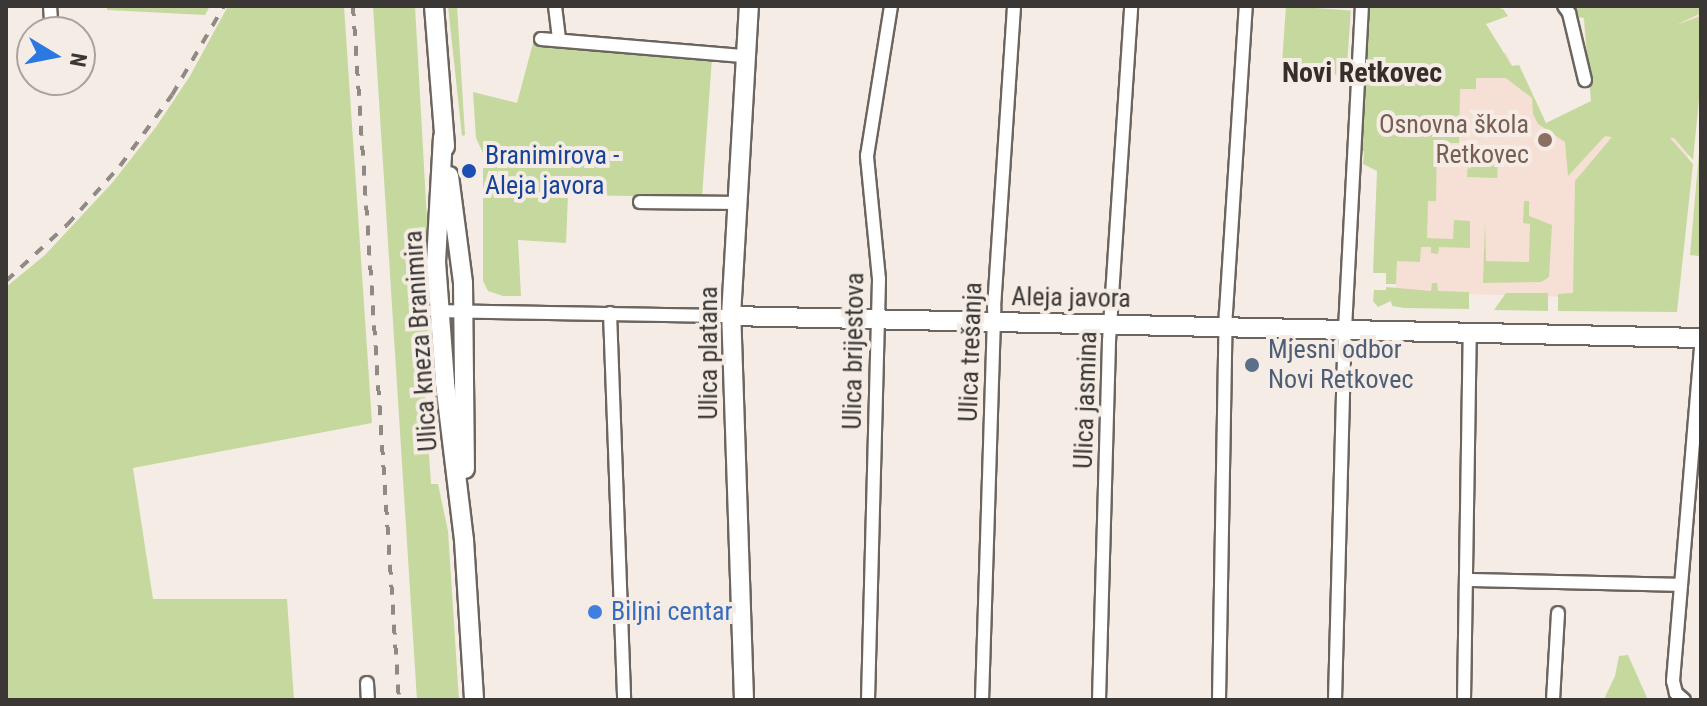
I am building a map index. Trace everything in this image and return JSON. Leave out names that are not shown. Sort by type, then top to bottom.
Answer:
[{"type":"street","name":"Ulica kneza Branimira","points":[[434,6],[443,137],[462,257],[464,540]]},
{"type":"street","points":[[555,6],[559,40]]},
{"type":"street","name":"Ulica platana","points":[[744,700],[731,316],[749,6]]},
{"type":"street","name":"Ulica brijestova","points":[[868,700],[878,258],[867,156],[891,6]]},
{"type":"street","name":"Ulica trešanja","points":[[982,700],[994,323],[1014,6]]},
{"type":"street","name":"Ulica jasmina","points":[[1099,700],[1110,325],[1131,6]]},
{"type":"street","points":[[1219,700],[1226,327],[1246,6]]},
{"type":"street","points":[[1335,700],[1345,329],[1362,6]]},
{"type":"street","points":[[1564,6],[1569,13],[1585,80]]},
{"type":"street","points":[[541,39],[745,56]]},
{"type":"street","name":"Ulica kneza Branimira","points":[[443,137],[436,262],[464,540],[474,700]]},
{"type":"street","points":[[640,202],[738,203]]},
{"type":"street","name":"Aleja javora","points":[[439,311],[1701,338]]},
{"type":"street","points":[[610,313],[624,700]]},
{"type":"street","points":[[1464,700],[1470,332]]},
{"type":"street","points":[[1684,700],[1676,693],[1673,681],[1701,345]]},
{"type":"street","points":[[1467,580],[1680,585]]},
{"type":"street","points":[[1553,700],[1558,613]]},
{"type":"street","points":[[367,683],[368,700]]},
{"type":"shaded area","name":"Osnovna škola Retkovec","points":[[1582,6],[1701,6],[1675,300],[1396,292],[1401,107],[1506,52],[1512,66],[1519,65],[1546,123],[1592,103]]},
{"type":"green space","points":[[107,6],[210,6],[205,15],[107,10]]},
{"type":"green space","points":[[228,6],[344,6],[372,423],[133,468],[153,599],[287,599],[294,700],[6,700],[6,287],[45,255],[112,183],[156,127],[190,76]]},
{"type":"green space","points":[[373,6],[415,6],[434,345],[422,347],[431,484],[438,484],[448,531],[459,700],[417,700]]},
{"type":"green space","points":[[448,6],[457,6],[465,135],[462,136]]},
{"type":"green space","points":[[1286,6],[1351,11],[1346,75],[1281,71]]},
{"type":"green space","name":"Osnovna škola Retkovec","points":[[1369,6],[1492,6],[1503,9],[1508,16],[1486,24],[1512,66],[1519,65],[1546,123],[1591,101],[1584,18],[1576,17],[1569,6],[1701,6],[1701,13],[1676,25],[1701,16],[1701,79],[1693,160],[1674,138],[1670,138],[1693,164],[1677,312],[1558,311],[1558,294],[1573,293],[1575,181],[1612,137],[1605,136],[1568,176],[1565,142],[1538,124],[1533,114],[1532,98],[1506,78],[1476,78],[1476,89],[1460,89],[1459,143],[1437,143],[1436,201],[1428,201],[1427,238],[1453,239],[1454,220],[1470,221],[1470,248],[1439,247],[1438,254],[1431,253],[1431,247],[1421,247],[1420,262],[1397,261],[1396,284],[1386,284],[1386,273],[1373,273],[1377,171],[1363,164],[1364,151],[1361,151]]},
{"type":"green space","points":[[533,43],[712,58],[702,197],[568,195],[566,243],[518,240],[521,296],[503,296],[488,291],[483,281],[483,153],[476,138],[473,92],[517,103]]},
{"type":"green space","points":[[1701,130],[1701,239],[1699,256],[1690,255]]},
{"type":"green space","points":[[1468,154],[1498,155],[1497,178],[1467,177]]},
{"type":"green space","points":[[1524,201],[1529,201],[1529,216],[1552,225],[1549,277],[1541,282],[1483,283],[1485,221],[1486,261],[1529,262],[1530,224],[1523,223]]},
{"type":"green space","points":[[1432,283],[1437,283],[1438,291],[1469,292],[1469,309],[1404,308],[1392,306],[1391,301],[1378,307],[1373,301],[1374,290],[1386,290],[1386,287],[1431,291]]},
{"type":"green space","points":[[1506,293],[1548,293],[1548,311],[1494,310]]},
{"type":"green space","points":[[1628,655],[1648,700],[1607,700],[1605,697],[1615,676],[1619,656]]},
{"type":"railway","points":[[6,281],[67,225],[120,166],[172,95],[224,6]]},
{"type":"railway","points":[[353,6],[399,700]]},
{"type":"place","name":"Osnovna škola Retkovec","points":[[1545,140]]},
{"type":"place","name":"Branimirova - Aleja javora","points":[[469,171]]},
{"type":"place","name":"Mjesni odbor Novi Retkovec","points":[[1252,365]]},
{"type":"place","name":"Biljni centar","points":[[595,612]]},
{"type":"district","name":"Novi Retkovec","points":[[1362,73]]}]
